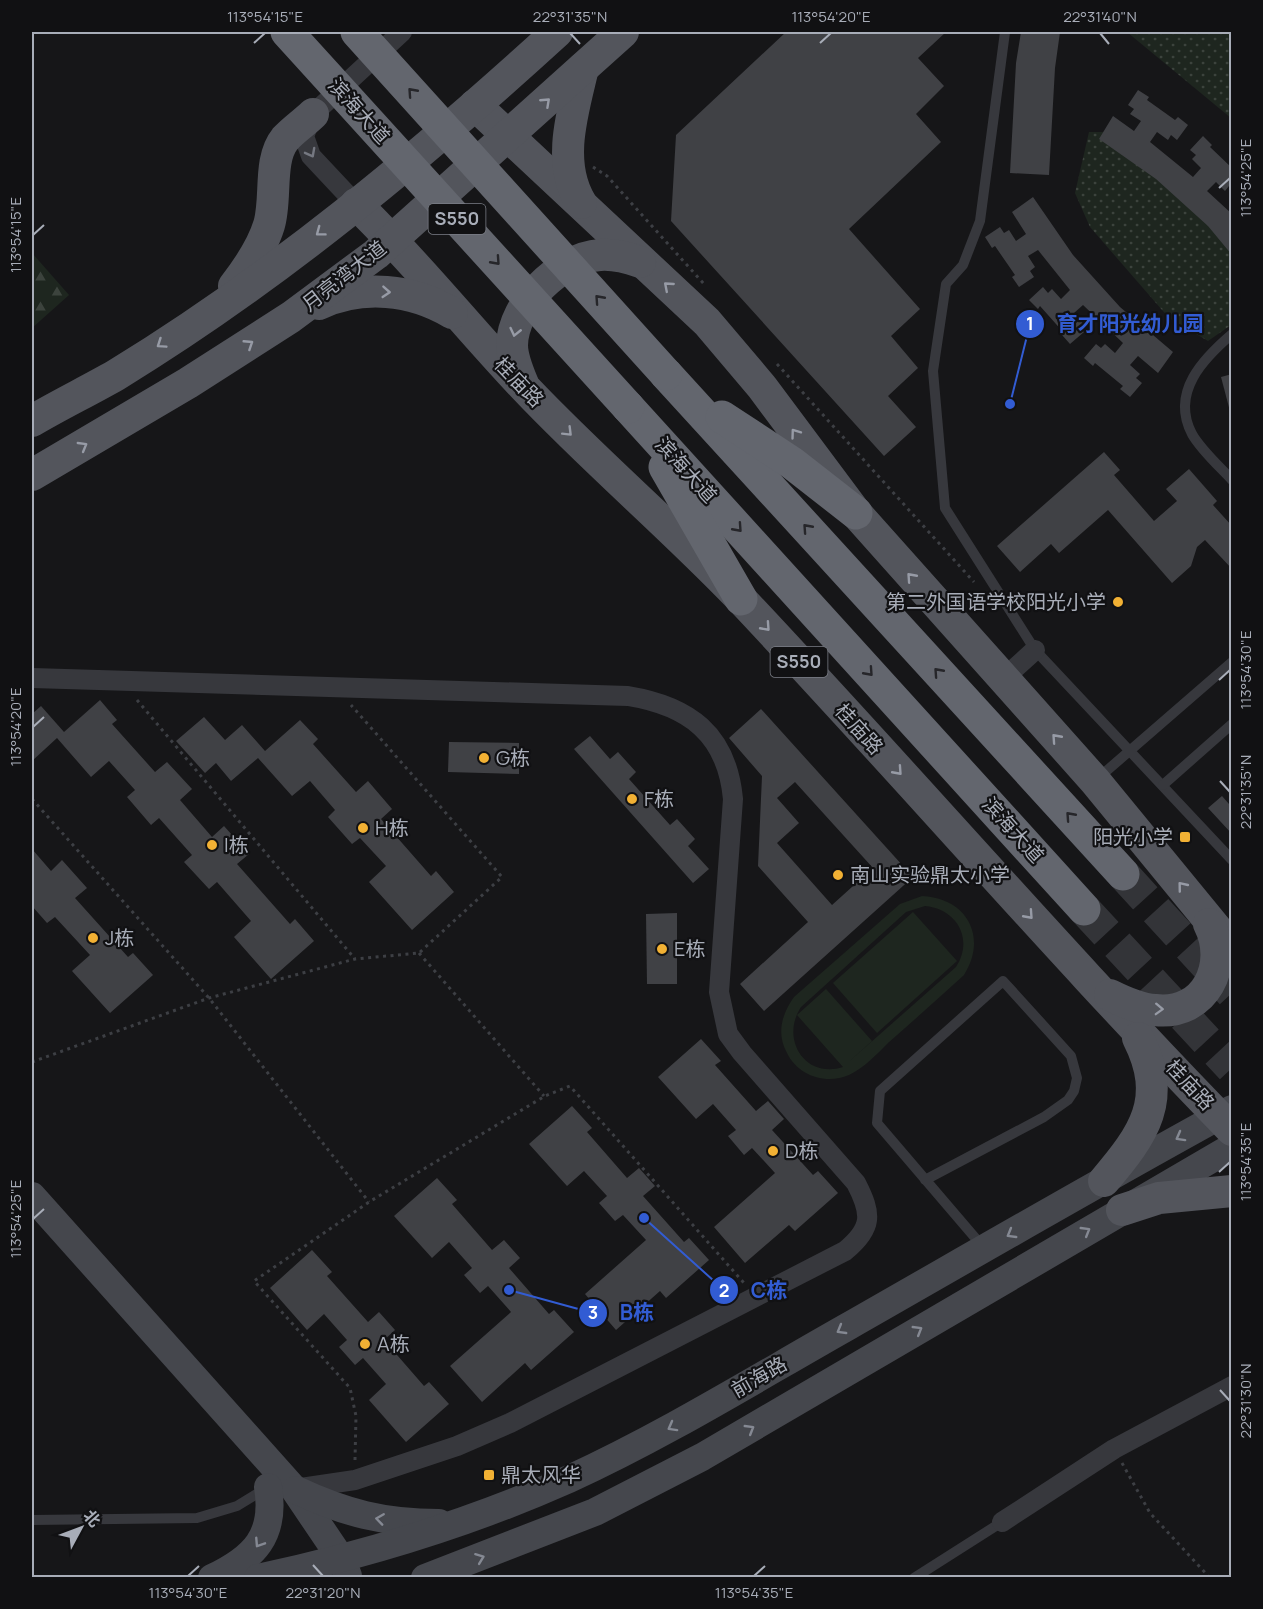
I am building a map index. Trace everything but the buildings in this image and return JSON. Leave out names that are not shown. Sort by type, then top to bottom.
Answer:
[{"type":"highway","name":"滨海大道","points":[[287,32],[1084,909]]},
{"type":"highway","name":"S550","points":[[357,32],[1123,874]]},
{"type":"highway","points":[[666,374],[702,403],[792,463],[856,513]]},
{"type":"highway","points":[[628,407],[741,599]]},
{"type":"main road","points":[[32,421],[115,375],[219,305],[356,204],[475,105],[557,32]]},
{"type":"main road","name":"月亮湾大道","points":[[32,475],[129,420],[291,317],[392,239],[623,32]]},
{"type":"main road","points":[[583,68],[568,151],[568,169],[574,191],[586,212]]},
{"type":"main road","points":[[475,105],[509,135],[586,212],[707,322],[736,355],[856,513],[1095,781],[1232,948]]},
{"type":"main road","points":[[219,305],[250,265],[269,225],[275,189],[275,163],[285,140],[314,114]]},
{"type":"main road","name":"桂庙路","points":[[356,204],[392,239],[525,388],[741,599],[1050,938],[1227,1118]]},
{"type":"main road","points":[[525,388],[516,366],[512,345],[516,324],[526,305],[542,286],[560,271],[589,257],[620,255],[641,262]]},
{"type":"main road","points":[[291,317],[324,301],[347,295],[388,292],[434,302],[471,329]]},
{"type":"main road","points":[[1113,1002],[1155,1011],[1175,1010],[1200,996],[1216,971],[1218,956],[1215,936],[1203,912]]},
{"type":"main road","points":[[1104,1181],[1142,1129],[1154,1090],[1146,1053],[1113,1002]]},
{"type":"main road","name":"前海路","points":[[258,1578],[337,1570],[570,1478],[670,1428],[1104,1181],[1227,1118]]},
{"type":"main road","name":"前海路","points":[[425,1578],[595,1512],[702,1457],[1122,1209],[1232,1147]]},
{"type":"main road","points":[[1122,1209],[1159,1198],[1232,1191]]},
{"type":"main road","points":[[32,1196],[281,1488],[337,1570]]},
{"type":"main road","points":[[32,1223],[281,1488],[365,1517],[406,1523],[459,1523]]},
{"type":"main road","points":[[212,1578],[243,1560],[261,1542],[281,1488]]},
{"type":"street","points":[[356,204],[311,156],[304,136],[314,114],[402,32]]},
{"type":"street","points":[[1003,679],[1035,650]]},
{"type":"street","points":[[32,678],[334,686],[639,698],[672,707],[692,718],[722,753],[731,777],[733,799],[719,992],[728,1034],[856,1183],[866,1202],[869,1218],[860,1239],[845,1251],[510,1424],[457,1446],[355,1480],[281,1488]]},
{"type":"street","points":[[1002,1522],[1114,1449],[1232,1386]]},
{"type":"lane","points":[[1005,32],[980,221],[963,265],[946,284],[933,371],[945,508],[1035,650],[1232,860]]},
{"type":"lane","points":[[1232,334],[1203,359],[1193,376],[1187,395],[1187,414],[1192,433],[1232,480]]},
{"type":"lane","points":[[1095,781],[1232,662]]},
{"type":"lane","points":[[1163,784],[1232,724]]},
{"type":"lane","points":[[925,1180],[1044,1117],[1068,1100],[1074,1091],[1077,1078],[1071,1056],[1003,981],[880,1091],[877,1124],[984,1249]]},
{"type":"lane","points":[[32,1520],[197,1518],[237,1506],[281,1488]]},
{"type":"lane","points":[[914,1578],[1002,1522]]},
{"type":"path","points":[[568,151],[607,176],[710,290]]},
{"type":"path","points":[[773,360],[980,588]]},
{"type":"path","points":[[121,681],[355,959]]},
{"type":"path","points":[[32,1062],[209,998],[355,959],[419,952],[502,877],[334,686]]},
{"type":"path","points":[[32,799],[209,998],[369,1202]]},
{"type":"path","points":[[419,952],[545,1096]]},
{"type":"path","points":[[355,1480],[356,1416],[350,1388],[254,1281],[369,1202],[545,1096],[570,1086],[756,1296]]},
{"type":"path","points":[[1114,1449],[1150,1513],[1210,1578]]},
{"type":"green space","points":[[1127,32],[1231,32],[1231,118]]},
{"type":"green space","points":[[1089,132],[1108,132],[1231,230],[1231,325],[1208,341],[1169,318],[1090,227],[1075,193]]},
{"type":"green space","points":[[32,253],[69,295],[32,328]]},
{"type":"green space","points":[[922,896],[938,898],[961,912],[969,922],[974,947],[971,961],[964,975],[855,1072],[831,1079],[805,1073],[792,1061],[782,1038],[782,1024],[790,1003],[900,904]],"holes":[[[925,906],[936,908],[954,919],[959,927],[963,936],[963,946],[956,967],[844,1066],[872,1041],[826,989],[797,1015],[801,1007],[906,912]],[[797,1015],[843,1067],[829,1069],[807,1062],[795,1043],[793,1032]]]},
{"type":"green space","points":[[913,912],[957,961],[877,1033],[833,983]]},
{"type":"tunnel","points":[[1123,874],[1232,993]]},
{"type":"tunnel","points":[[1084,909],[1232,1068]]},
{"type":"place","name":"育才阳光幼儿园","points":[[1010,404]]},
{"type":"place","name":"第二外国语学校阳光小学","points":[[1118,602]]},
{"type":"place","name":"G栋","points":[[484,758]]},
{"type":"place","name":"F栋","points":[[632,799]]},
{"type":"place","name":"H栋","points":[[363,828]]},
{"type":"place","name":"阳光小学","points":[[1185,837]]},
{"type":"place","name":"I栋","points":[[212,845]]},
{"type":"place","name":"南山实验鼎太小学","points":[[838,875]]},
{"type":"place","name":"J栋","points":[[93,938]]},
{"type":"place","name":"E栋","points":[[662,949]]},
{"type":"place","name":"D栋","points":[[773,1151]]},
{"type":"place","name":"C栋","points":[[644,1218]]},
{"type":"place","name":"B栋","points":[[509,1290]]},
{"type":"place","name":"A栋","points":[[365,1344]]},
{"type":"place","name":"鼎太风华","points":[[489,1475]]}]
